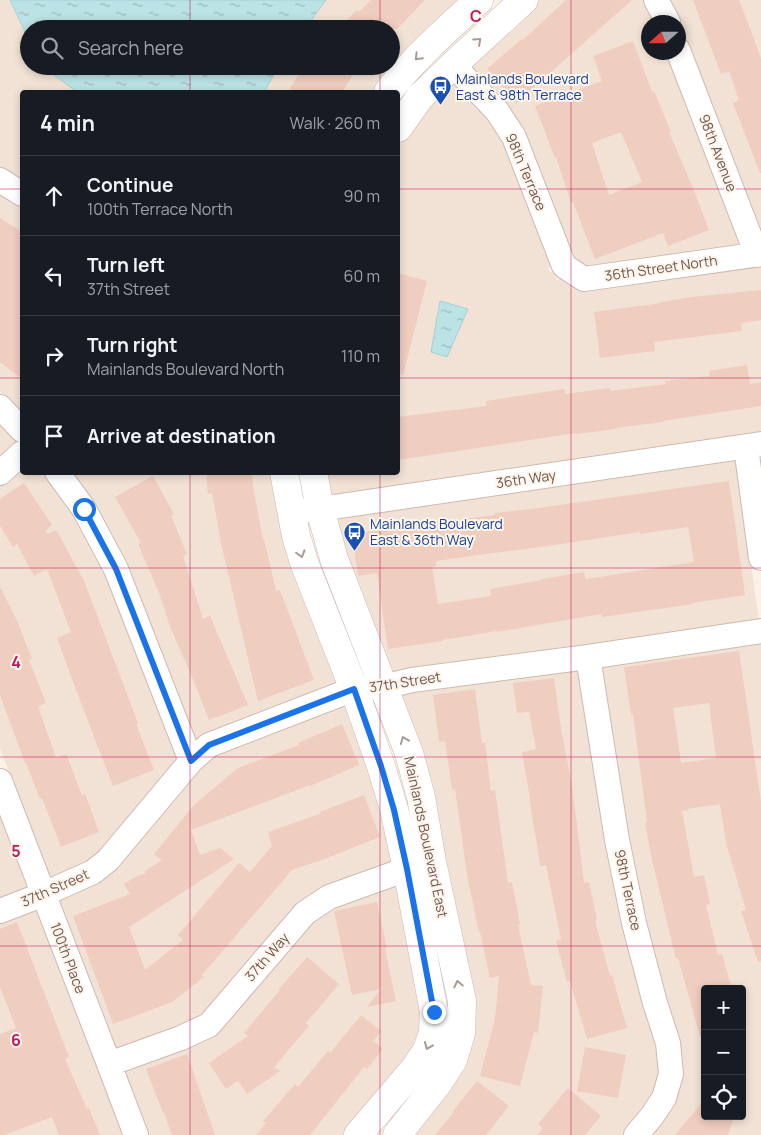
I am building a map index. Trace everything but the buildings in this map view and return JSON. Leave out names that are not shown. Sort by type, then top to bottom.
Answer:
[{"type":"street","points":[[390,90],[400,76],[431,44],[479,0]]},
{"type":"street","points":[[656,0],[664,15]]},
{"type":"street","points":[[400,125],[420,97],[521,1]]},
{"type":"street","name":"98th Avenue","points":[[682,60],[759,255]]},
{"type":"street","name":"98th Terrace","points":[[453,64],[497,111],[514,137],[564,266]]},
{"type":"street","points":[[0,180],[20,193]]},
{"type":"street","name":"36th Street North","points":[[564,266],[584,279],[759,255]]},
{"type":"street","points":[[0,407],[20,428]]},
{"type":"street","points":[[753,445],[761,558]]},
{"type":"street","name":"36th Way","points":[[291,512],[753,445]]},
{"type":"street","points":[[0,473],[20,455]]},
{"type":"street","points":[[59,475],[84,509],[116,569],[191,761]]},
{"type":"street","points":[[285,475],[296,536],[305,565],[354,689],[394,810],[420,866],[434,1012],[433,1033],[427,1050],[415,1068],[362,1134]]},
{"type":"street","name":"Mainlands Boulevard East","points":[[314,475],[320,509],[334,559],[409,753],[421,797],[420,866],[462,1001],[461,1033],[453,1060],[438,1084],[397,1135]]},
{"type":"street","name":"37th Street","points":[[0,911],[93,872],[108,860],[191,761],[209,745],[354,689],[382,687],[412,680],[588,657],[761,631]]},
{"type":"street","name":"98th Terrace","points":[[588,657],[618,840],[634,923],[655,1003],[668,1043],[671,1074],[664,1098],[636,1135]]},
{"type":"street","name":"100th Place","points":[[0,781],[136,1135]]},
{"type":"street","name":"37th Way","points":[[109,1064],[181,1038],[208,1025],[305,913],[329,897],[420,866]]},
{"type":"shaded area","points":[[0,0],[10,0],[20,21],[20,75],[54,75],[74,90],[20,90],[20,180],[0,167]]},
{"type":"shaded area","points":[[326,0],[464,0],[400,62],[400,20],[312,20]]},
{"type":"shaded area","points":[[539,0],[643,0],[651,15],[641,15],[641,60],[670,60],[742,247],[588,268],[573,259],[468,65]]},
{"type":"shaded area","points":[[669,0],[761,0],[761,232],[686,39],[686,15],[677,15]]},
{"type":"shaded area","points":[[274,75],[388,75],[376,90],[265,90]]},
{"type":"shaded area","points":[[452,80],[488,118],[503,142],[551,266],[548,270],[554,274],[557,280],[562,278],[749,266],[751,268],[761,265],[761,434],[329,497],[325,475],[400,475],[400,143],[429,103]]},
{"type":"shaded area","points":[[0,193],[20,206],[20,411],[0,392]]},
{"type":"shaded area","points":[[0,423],[19,442],[0,459]]},
{"type":"shaded area","points":[[736,458],[759,621],[390,674],[344,555],[334,517]]},
{"type":"shaded area","points":[[20,469],[20,475],[44,475],[74,515],[105,574],[179,760],[100,853],[87,863],[51,880],[0,749],[0,486]]},
{"type":"shaded area","points":[[73,475],[273,475],[339,683],[197,742],[127,565]]},
{"type":"shaded area","points":[[761,642],[761,1135],[650,1135],[679,1039],[666,999],[645,920],[629,838],[601,665]]},
{"type":"shaded area","points":[[578,669],[657,1045],[659,1075],[654,1094],[643,1111],[622,1135],[411,1135],[463,1065],[398,694]]},
{"type":"shaded area","points":[[347,703],[370,770],[394,863],[326,887],[202,1017],[116,1050],[58,899],[198,769],[206,766],[205,763],[215,754]]},
{"type":"shaded area","points":[[0,813],[29,889],[0,900]]},
{"type":"shaded area","points":[[398,883],[422,1013],[421,1032],[416,1047],[344,1135],[148,1135],[124,1069],[184,1047],[313,920],[334,906]]},
{"type":"shaded area","points":[[37,908],[123,1135],[0,1135],[0,922]]},
{"type":"water","points":[[10,0],[326,0],[312,20],[20,21]]},
{"type":"water","points":[[54,75],[274,75],[265,90],[74,90]]},
{"type":"water","points":[[440,301],[468,309],[447,357],[431,352]]},
{"type":"place","name":"Mainlands Boulevard East & 98th Terrace","points":[[440,106]]},
{"type":"place","name":"Mainlands Boulevard East & 36th Way","points":[[354,551]]},
{"type":"route","points":[[84,509],[116,569],[191,761],[209,745],[354,689],[394,810],[434,1012]]}]
